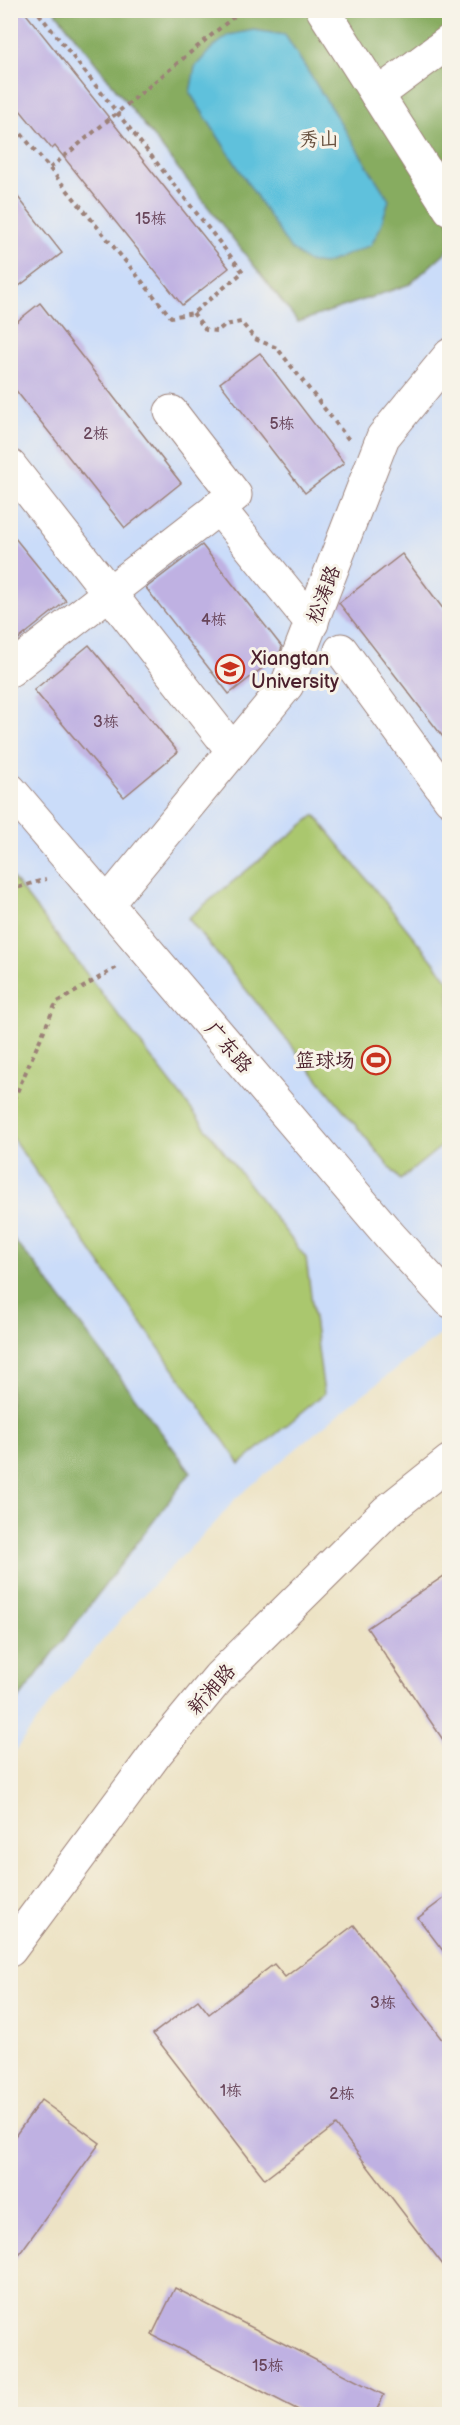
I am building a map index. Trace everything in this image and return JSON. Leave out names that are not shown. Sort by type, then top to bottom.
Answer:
[{"type":"street","points":[[322,10],[450,209]]},
{"type":"street","points":[[377,95],[450,41]]},
{"type":"street","name":"松涛路","points":[[107,904],[287,685],[383,437],[450,355]]},
{"type":"street","points":[[10,670],[235,495],[171,412]]},
{"type":"street","points":[[10,466],[233,752]]},
{"type":"street","points":[[218,507],[312,623]]},
{"type":"street","points":[[341,650],[450,799]]},
{"type":"street","name":"广东路","points":[[10,790],[376,1218],[450,1301]]},
{"type":"street","name":"新湘路","points":[[10,1950],[157,1752],[219,1677],[387,1512],[450,1461]]},
{"type":"path","points":[[10,120],[171,317],[193,313],[243,272],[36,10]]},
{"type":"path","points":[[50,168],[242,10]]},
{"type":"path","points":[[193,313],[206,330],[217,331],[225,325],[241,322],[255,339],[277,348],[371,469]]},
{"type":"path","points":[[10,890],[50,878]]},
{"type":"path","points":[[10,1108],[56,1003],[119,965]]},
{"type":"shaded area","name":"Xiangtan University","points":[[11,11],[449,11],[449,1328],[348,1406],[236,1498],[216,1522],[138,1600],[67,1681],[11,1756]]},
{"type":"green space","name":"秀山","points":[[55,11],[449,11],[449,249],[410,284],[298,322]]},
{"type":"green space","name":"篮球场","points":[[315,815],[449,981],[449,1140],[400,1180],[188,918]]},
{"type":"green space","points":[[11,876],[306,1258],[324,1394],[240,1464],[11,1136]]},
{"type":"green space","points":[[10,1236],[35,1264],[191,1472],[11,1709]]},
{"type":"water","points":[[254,30],[285,35],[389,200],[380,228],[371,245],[324,264],[308,262],[289,247],[190,93],[195,67],[211,49],[229,35]]},
{"type":"building","points":[[10,10],[23,10],[229,268],[182,305],[55,146],[52,149],[10,98]]},
{"type":"building","points":[[10,187],[62,253],[10,293]]},
{"type":"building","points":[[40,303],[181,483],[125,528],[10,383],[10,327]]},
{"type":"building","points":[[260,353],[344,463],[305,493],[220,383]]},
{"type":"building","points":[[10,532],[66,601],[10,646]]},
{"type":"building","points":[[202,545],[282,647],[279,655],[229,694],[146,588]]},
{"type":"building","points":[[402,554],[450,618],[450,746],[339,603]]},
{"type":"building","points":[[89,645],[178,752],[124,797],[34,690]]},
{"type":"building","points":[[450,1572],[450,1750],[367,1628]]},
{"type":"building","points":[[450,1894],[450,1960],[418,1918]]},
{"type":"building","points":[[354,1925],[450,2050],[450,2274],[336,2125],[265,2179],[153,2034],[198,2000],[209,2014],[274,1964],[285,1977]]},
{"type":"building","points":[[41,2100],[100,2143],[10,2267],[10,2143]]},
{"type":"building","points":[[175,2288],[384,2395],[374,2415],[308,2415],[152,2335]]},
{"type":"place","name":"Xiangtan University","points":[[230,669]]},
{"type":"place","name":"篮球场","points":[[376,1060]]}]
